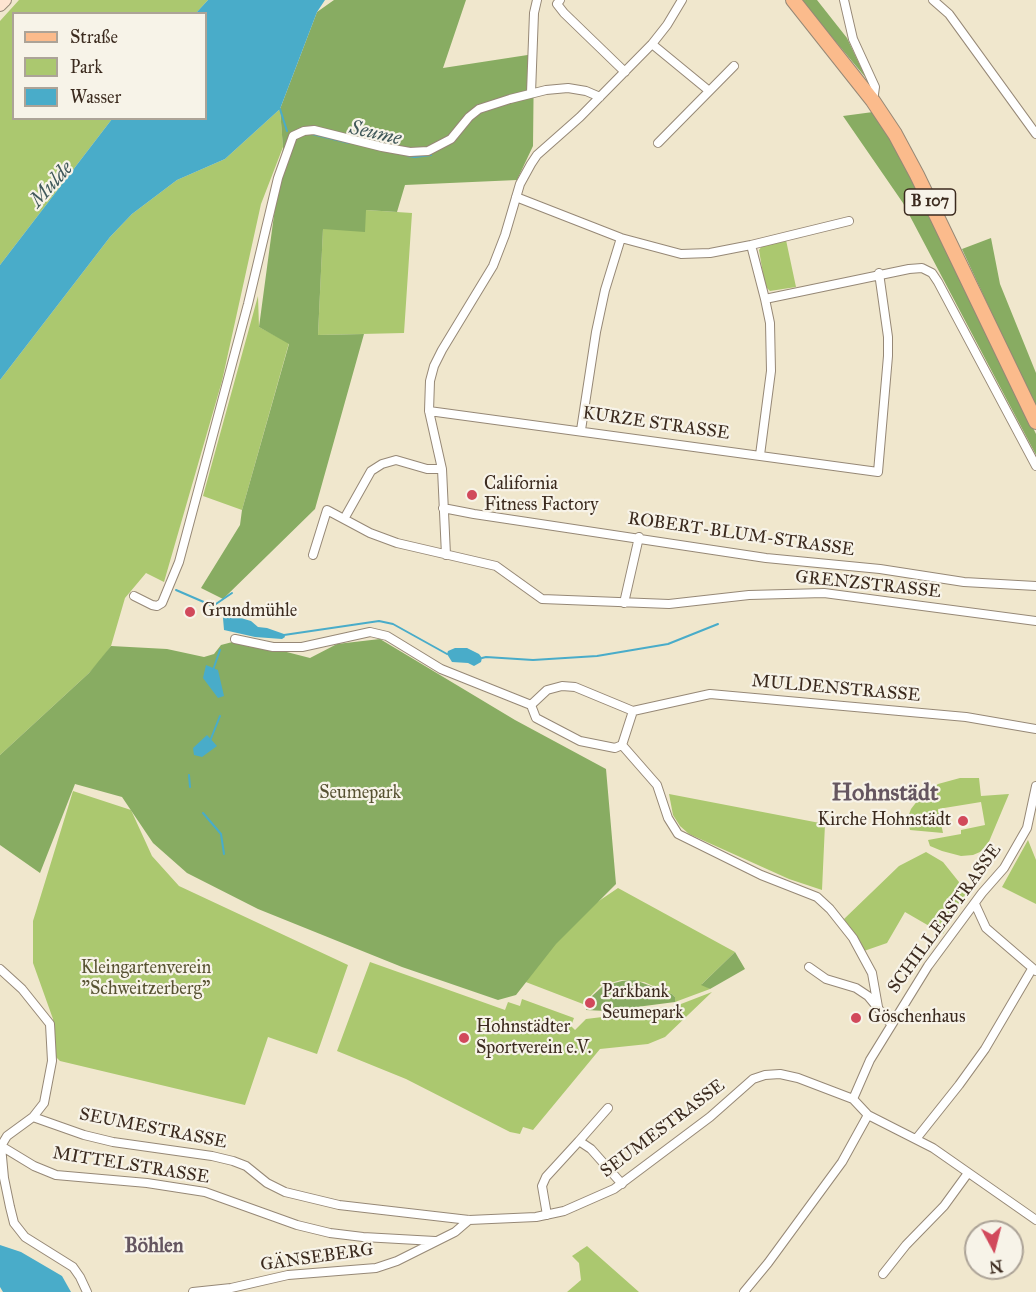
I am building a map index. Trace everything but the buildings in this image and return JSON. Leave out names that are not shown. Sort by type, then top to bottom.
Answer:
[{"type":"main road","points":[[0,5],[4,0]]},
{"type":"main road","name":"B 107","points":[[793,0],[873,101],[895,134],[1036,422]]},
{"type":"street","points":[[531,93],[534,13],[537,0]]},
{"type":"street","points":[[560,0],[557,4],[564,13],[626,72]]},
{"type":"street","points":[[446,555],[442,469],[429,411],[430,381],[434,366],[493,266],[516,196],[526,172],[537,155],[626,72],[667,25],[682,0]]},
{"type":"street","points":[[844,0],[854,39],[875,87],[873,101]]},
{"type":"street","points":[[933,0],[949,14],[1036,134]]},
{"type":"street","points":[[652,44],[708,90]]},
{"type":"street","points":[[658,142],[734,66]]},
{"type":"street","points":[[135,596],[152,605],[157,606],[162,603],[179,562],[248,304],[278,178],[293,136],[314,130],[410,152],[428,150],[451,139],[469,117],[479,110],[531,93],[568,88],[586,91],[600,97]]},
{"type":"street","points":[[516,196],[621,238],[681,254],[710,253],[752,245],[849,221]]},
{"type":"street","points":[[581,430],[596,332],[605,290],[621,238]]},
{"type":"street","points":[[752,245],[770,323],[771,371],[760,455]]},
{"type":"street","points":[[765,299],[879,273],[922,268],[932,273],[1036,466]]},
{"type":"street","name":"KURZE STRASSE","points":[[429,411],[878,472],[888,356],[888,337],[879,273]]},
{"type":"street","points":[[313,555],[327,510],[344,519],[370,471],[396,460],[428,470],[442,469]]},
{"type":"street","name":"ROBERT-BLUM-STRASSE","points":[[443,508],[766,558],[880,569],[964,582],[1036,586]]},
{"type":"street","name":"GRENZSTRASSE","points":[[344,519],[370,533],[397,543],[496,566],[542,599],[685,604],[749,595],[824,593],[1036,621]]},
{"type":"street","points":[[624,603],[639,537]]},
{"type":"street","points":[[235,639],[273,647],[302,647],[370,632],[387,636],[441,669],[531,705],[536,718],[580,741],[615,748],[622,745],[633,711],[575,687],[562,686],[547,690],[531,705]]},
{"type":"street","name":"MULDENSTRASSE","points":[[633,711],[710,694],[966,717],[1036,729]]},
{"type":"street","points":[[622,745],[657,785],[668,818],[678,834],[761,875],[817,897],[836,915],[853,938],[872,973],[878,1007]]},
{"type":"street","name":"SCHILLERSTRASSE","points":[[853,1098],[870,1060],[928,966],[1004,868],[1027,828],[1036,786]]},
{"type":"street","points":[[916,1139],[978,1058],[1034,970],[986,928],[975,904]]},
{"type":"street","points":[[809,967],[826,980],[856,988],[868,996],[891,1024]]},
{"type":"street","points":[[0,969],[22,989],[50,1024],[52,1061],[44,1103],[33,1117],[7,1136],[1,1146],[4,1178],[14,1223],[25,1237],[73,1268],[87,1292]]},
{"type":"street","name":"SEUMESTRASSE","points":[[33,1117],[84,1135],[113,1142],[233,1161],[246,1166],[267,1183],[285,1192],[314,1200],[359,1208],[468,1220],[547,1215],[578,1206],[622,1184],[710,1117],[753,1079],[758,1076],[780,1074],[798,1078],[853,1098],[868,1115],[916,1139],[1036,1220]]},
{"type":"street","points":[[547,1215],[542,1186],[546,1177],[608,1108]]},
{"type":"street","points":[[744,1292],[842,1162],[868,1115]]},
{"type":"street","points":[[579,1141],[591,1149],[622,1184]]},
{"type":"street","name":"MITTELSTRASSE","points":[[1,1146],[34,1166],[56,1175],[147,1183],[205,1192],[297,1225],[330,1233],[435,1241]]},
{"type":"street","points":[[883,1274],[906,1245],[944,1206],[968,1173]]},
{"type":"street","name":"GÄNSEBERG","points":[[193,1292],[231,1288],[288,1275],[376,1268],[397,1261],[455,1232],[468,1220]]},
{"type":"green space","points":[[19,0],[208,0],[197,12],[12,12],[12,120],[111,120],[0,265],[0,21]]},
{"type":"green space","points":[[334,0],[466,0],[443,68],[534,54],[533,146],[517,180],[405,185],[397,212],[366,210],[365,232],[323,229],[318,335],[364,334],[315,509],[223,599],[201,588],[240,525],[242,510],[289,344],[259,327],[283,148],[280,109],[317,12]]},
{"type":"green space","points":[[801,0],[817,0],[847,38],[866,78]]},
{"type":"green space","points":[[280,109],[283,147],[261,204],[222,381],[164,582],[146,573],[125,598],[111,646],[100,661],[0,755],[0,380],[110,237],[132,214],[177,180],[225,159]]},
{"type":"green space","points":[[873,112],[891,137],[912,178],[1036,434],[1036,455],[903,203],[843,116]]},
{"type":"green space","points":[[366,210],[412,213],[404,333],[318,335],[323,228]]},
{"type":"green space","points":[[991,238],[1000,284],[1036,373],[1036,409],[962,249]]},
{"type":"green space","points":[[786,240],[796,287],[770,291],[765,286],[759,250],[762,246]]},
{"type":"green space","points":[[258,296],[259,327],[289,343],[242,510],[203,496]]},
{"type":"green space","name":"Seumepark","points":[[380,639],[515,720],[606,769],[616,884],[556,944],[516,995],[498,1000],[402,967],[258,909],[187,873],[153,843],[122,797],[75,784],[40,873],[0,845],[0,755],[89,673],[111,646],[167,649],[204,657],[214,654],[221,645],[240,640],[310,658],[337,644]]},
{"type":"green space","points":[[960,778],[979,778],[981,796],[1009,794],[988,844],[973,855],[961,856],[942,851],[930,846],[928,840],[961,834],[961,830],[985,825],[981,802],[938,809],[943,833],[910,830],[909,826],[908,817],[918,800],[938,784]]},
{"type":"green space","name":"Kleingartenverein \"Schweitzerberg\"","points":[[73,791],[131,810],[152,856],[179,886],[348,965],[317,1054],[268,1037],[245,1105],[60,1061],[55,1056],[53,1019],[33,963],[33,921]]},
{"type":"green space","points":[[669,794],[825,824],[822,890],[789,879],[689,834],[673,815]]},
{"type":"green space","points":[[1028,840],[1036,860],[1036,904],[1002,887]]},
{"type":"green space","points":[[926,852],[943,862],[967,892],[943,934],[905,912],[887,943],[864,951],[844,919],[899,866]]},
{"type":"green space","points":[[618,888],[735,952],[702,984],[710,989],[675,1002],[672,994],[644,982],[621,980],[600,986],[583,1004],[432,946],[587,909]]},
{"type":"green space","points":[[735,952],[745,969],[710,989],[701,985]]},
{"type":"green space","name":"Hohnstädter Sportverein e.V.","points":[[370,962],[505,1010],[508,1002],[520,1006],[522,999],[574,1018],[571,1026],[575,1030],[586,1019],[668,1009],[712,992],[665,1037],[648,1044],[600,1049],[533,1130],[523,1127],[520,1134],[510,1132],[406,1079],[337,1051]]},
{"type":"green space","points":[[635,980],[672,994],[675,1002],[606,1011],[586,1010],[592,996],[603,986]]},
{"type":"green space","points":[[587,1246],[639,1292],[567,1292],[581,1280],[579,1263],[572,1256]]},
{"type":"water","points":[[208,0],[325,0],[317,12],[280,109],[225,159],[177,180],[132,214],[110,237],[0,380],[0,265],[111,120],[207,120],[207,12],[197,12]]},
{"type":"water","points":[[227,614],[251,621],[258,627],[284,634],[285,637],[282,639],[255,637],[224,630],[223,618]]},
{"type":"water","points":[[455,648],[467,648],[479,654],[482,658],[481,662],[474,666],[468,663],[452,662],[447,654]]},
{"type":"water","points":[[206,665],[218,670],[224,696],[218,698],[203,678]]},
{"type":"water","points":[[207,735],[217,746],[202,757],[194,755],[193,748]]},
{"type":"water","points":[[0,1245],[21,1252],[62,1276],[71,1292],[3,1292],[0,1287]]},
{"type":"waterway","name":"Seume","points":[[280,109],[287,131]]},
{"type":"waterway","name":"Seume","points":[[312,134],[349,143]]},
{"type":"waterway","name":"Seume","points":[[408,156],[431,155]]},
{"type":"waterway","points":[[176,590],[213,606],[232,593]]},
{"type":"waterway","points":[[284,635],[379,621],[393,624],[447,654]]},
{"type":"waterway","points":[[482,658],[533,660],[597,656],[668,644],[718,624]]},
{"type":"waterway","points":[[213,670],[220,650]]},
{"type":"waterway","points":[[210,741],[220,716]]},
{"type":"waterway","points":[[189,775],[190,787]]},
{"type":"waterway","points":[[203,813],[221,834],[224,854]]},
{"type":"place","name":"California Fitness Factory","points":[[472,495]]},
{"type":"place","name":"Grundmühle","points":[[190,612]]},
{"type":"place","name":"Kirche Hohnstädt","points":[[963,821]]},
{"type":"place","name":"Parkbank Seumepark","points":[[590,1003]]},
{"type":"place","name":"Göschenhaus","points":[[856,1018]]},
{"type":"place","name":"Hohnstädter Sportverein e.V.","points":[[464,1038]]},
{"type":"district","name":"Hohnstädt","points":[[885,794]]},
{"type":"district","name":"Böhlen","points":[[154,1247]]},
{"type":"water label","name":"Mulde","points":[[52,185]]}]
